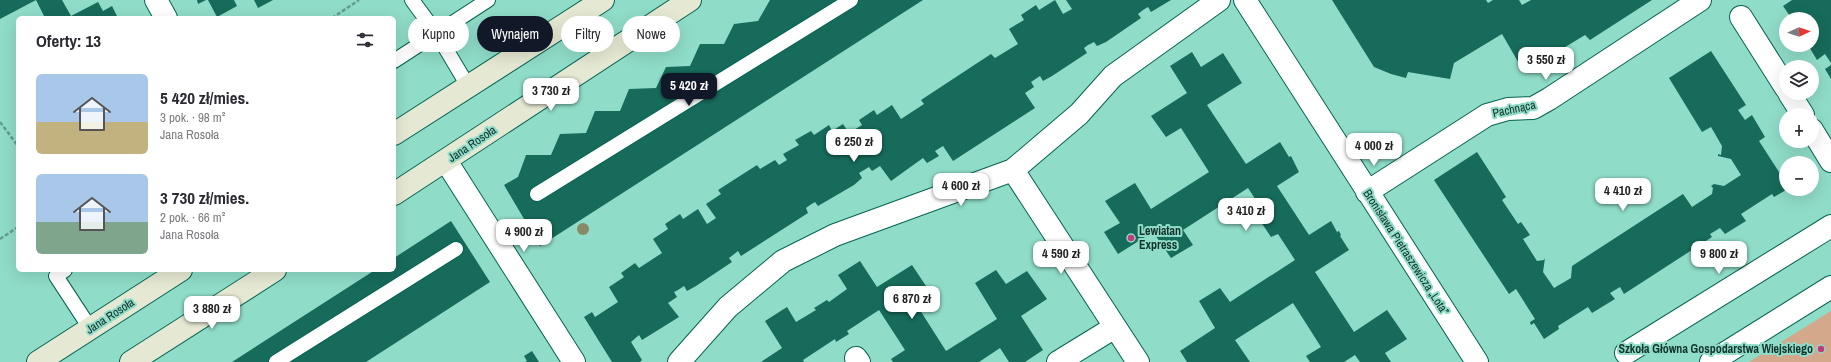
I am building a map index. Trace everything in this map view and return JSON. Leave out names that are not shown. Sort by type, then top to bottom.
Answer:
[{"type":"street","points":[[156,0],[165,16]]},
{"type":"street","points":[[396,133],[603,0]]},
{"type":"street","name":"Jana Rosoła","points":[[396,193],[690,0]]},
{"type":"street","points":[[679,362],[728,307],[783,261],[835,236],[1013,170],[1078,114],[1113,76],[1219,0]]},
{"type":"street","name":"Bronisława Pietraszewicza „Lota”","points":[[1246,0],[1367,192],[1477,362]]},
{"type":"street","name":"Pachnąca","points":[[1367,192],[1487,115],[1508,109],[1533,108],[1549,99],[1700,0]]},
{"type":"street","points":[[1742,17],[1779,77]]},
{"type":"street","points":[[1819,141],[1831,161]]},
{"type":"street","points":[[446,161],[574,362]]},
{"type":"street","points":[[1013,170],[1138,362]]},
{"type":"street","points":[[1626,353],[1831,226]]},
{"type":"street","name":"Jana Rosoła","points":[[38,362],[178,272]]},
{"type":"street","points":[[131,362],[272,272]]},
{"type":"street","points":[[1711,362],[1831,287]]},
{"type":"street","points":[[1058,362],[1115,327]]},
{"type":"lane","points":[[412,0],[424,16]]},
{"type":"lane","points":[[464,16],[488,0]]},
{"type":"lane","points":[[538,194],[851,0]]},
{"type":"lane","points":[[396,60],[408,52]]},
{"type":"lane","points":[[448,52],[468,86]]},
{"type":"lane","points":[[276,362],[456,249]]},
{"type":"lane","points":[[60,273],[90,328]]},
{"type":"path","points":[[335,16],[359,0]]},
{"type":"path","points":[[0,122],[16,143]]},
{"type":"path","points":[[0,239],[16,228]]},
{"type":"shaded area","points":[[1831,311],[1831,362],[1749,362]]},
{"type":"building","points":[[0,0],[36,0],[0,19]]},
{"type":"building","points":[[36,0],[62,0],[71,16],[44,16]]},
{"type":"building","points":[[197,0],[206,0],[198,4]]},
{"type":"building","points":[[208,0],[234,0],[237,6],[216,16]]},
{"type":"building","points":[[254,0],[273,0],[258,8]]},
{"type":"building","points":[[770,0],[923,0],[540,246],[504,185],[518,177],[526,155],[551,155],[560,134],[586,133],[595,111],[620,111],[629,89],[656,88],[666,67],[690,66],[700,44],[724,44],[734,24],[758,21]]},
{"type":"building","points":[[1055,0],[1063,14],[1072,9],[1066,0],[1171,0],[1151,12],[1148,7],[1138,14],[1141,18],[1106,42],[1097,46],[1094,42],[1088,45],[1084,48],[1087,53],[1052,76],[1043,81],[1040,76],[1031,82],[1034,87],[1025,93],[1035,108],[953,161],[943,146],[935,151],[939,156],[927,163],[923,158],[891,181],[880,166],[872,171],[869,167],[859,173],[862,178],[854,185],[818,206],[815,202],[810,205],[806,208],[808,213],[741,256],[738,251],[729,258],[732,262],[696,286],[687,291],[684,286],[674,292],[677,297],[668,303],[679,317],[642,340],[639,335],[631,342],[642,360],[640,362],[612,362],[584,317],[592,312],[595,317],[618,302],[609,287],[624,277],[621,273],[635,263],[639,268],[662,253],[653,239],[668,229],[665,224],[680,214],[683,219],[698,209],[707,224],[716,218],[706,204],[721,194],[718,190],[757,165],[760,169],[775,160],[779,165],[787,160],[783,154],[799,145],[795,140],[811,131],[814,135],[829,125],[832,131],[843,124],[849,133],[862,125],[859,120],[874,110],[877,115],[892,105],[901,119],[924,104],[921,100],[991,54],[995,58],[1018,44],[1009,29],[1024,20],[1021,15],[1036,5],[1039,10]]},
{"type":"building","points":[[1332,0],[1486,0],[1488,3],[1493,0],[1519,0],[1522,5],[1531,0],[1652,0],[1590,40],[1585,35],[1524,72],[1502,34],[1454,63],[1450,79],[1408,72],[1406,78],[1374,67]]},
{"type":"building","points":[[1792,0],[1831,0],[1831,63],[1825,54],[1817,60],[1812,52],[1819,52],[1819,12],[1787,12],[1783,6]]},
{"type":"building","points":[[98,2],[103,11],[112,6],[117,16],[71,16]]},
{"type":"building","points":[[1711,51],[1746,105],[1738,110],[1745,120],[1752,115],[1765,137],[1759,141],[1779,172],[1779,194],[1774,197],[1772,194],[1741,214],[1746,221],[1725,234],[1720,228],[1710,234],[1712,237],[1624,294],[1620,287],[1610,293],[1615,299],[1592,313],[1588,307],[1558,326],[1559,329],[1544,339],[1534,323],[1531,325],[1530,322],[1535,319],[1516,289],[1509,294],[1434,180],[1477,152],[1506,197],[1502,200],[1518,224],[1521,222],[1530,235],[1523,239],[1537,261],[1544,260],[1545,258],[1543,272],[1554,288],[1571,278],[1572,266],[1683,194],[1692,207],[1712,194],[1713,188],[1711,186],[1714,184],[1724,186],[1741,175],[1731,159],[1718,156],[1718,154],[1721,155],[1722,146],[1711,127],[1702,132],[1669,78]]},
{"type":"building","points":[[1192,52],[1201,67],[1223,53],[1242,83],[1207,105],[1246,164],[1280,142],[1289,157],[1291,156],[1299,172],[1277,186],[1309,235],[1331,221],[1337,232],[1339,231],[1340,236],[1349,250],[1315,272],[1354,332],[1387,310],[1407,339],[1385,353],[1391,362],[1360,362],[1355,355],[1344,362],[1310,362],[1306,356],[1321,347],[1293,303],[1235,340],[1250,362],[1187,362],[1180,351],[1215,328],[1199,301],[1220,288],[1230,302],[1295,260],[1278,234],[1271,237],[1259,219],[1265,214],[1248,188],[1183,230],[1193,245],[1171,258],[1153,232],[1118,254],[1104,232],[1120,223],[1105,201],[1135,183],[1151,209],[1209,172],[1181,128],[1166,137],[1151,116],[1187,93],[1170,66]]},
{"type":"building","points":[[1831,65],[1831,79],[1825,69]]},
{"type":"building","points":[[451,221],[490,282],[366,362],[232,362],[372,272],[396,272],[396,257]]},
{"type":"building","points":[[860,261],[877,287],[912,265],[926,286],[911,296],[946,351],[997,319],[975,283],[996,270],[1006,284],[1027,271],[1047,299],[1021,316],[1043,350],[1025,362],[1009,362],[1000,348],[979,362],[893,362],[891,359],[905,350],[879,310],[847,331],[849,334],[836,342],[835,339],[803,360],[804,362],[761,362],[782,348],[765,321],[787,307],[796,322],[816,310],[814,308],[827,300],[829,302],[847,289],[838,275]]},
{"type":"building","points":[[532,351],[539,362],[525,362],[527,361],[524,356]]},
{"type":"place","name":"Lewiatan Express","points":[[1131,238]]},
{"type":"place","name":"Szkoła Główna Gospodarstwa Wiejskiego","points":[[1821,349]]}]
